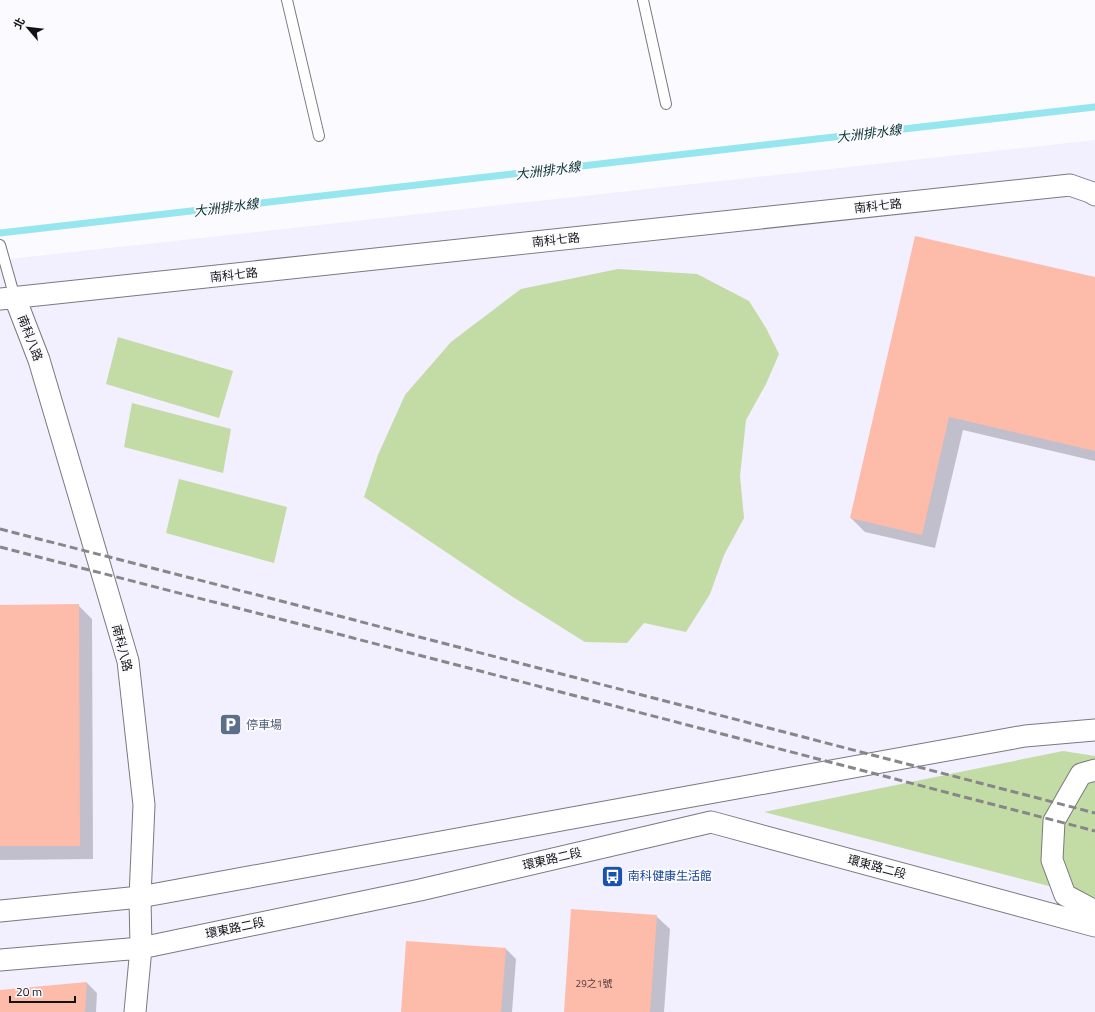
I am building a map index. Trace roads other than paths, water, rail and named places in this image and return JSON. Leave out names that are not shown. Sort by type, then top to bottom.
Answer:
[{"type":"street","name":"南科七路","points":[[8,299],[1070,185],[1095,194]]},
{"type":"street","name":"南科八路","points":[[8,299],[39,360],[128,661],[144,805],[140,897],[141,948],[135,1012]]},
{"type":"street","points":[[0,911],[140,897],[1025,736],[1095,730]]},
{"type":"street","points":[[1095,770],[1081,774],[1054,821],[1052,860],[1065,895],[1095,911]]},
{"type":"street","name":"環東路二段","points":[[0,960],[141,948],[420,890],[711,822],[1095,926]]},
{"type":"lane","points":[[287,0],[319,136]]},
{"type":"lane","points":[[643,0],[666,104]]},
{"type":"lane","points":[[0,245],[8,299]]},
{"type":"waterway","name":"大洲排水線","points":[[0,233],[1095,107]]},
{"type":"railway","points":[[0,529],[1095,813]]},
{"type":"railway","points":[[0,547],[1095,831]]},
{"type":"place","name":"停車場","points":[[231,725]]},
{"type":"place","name":"南科健康生活館","points":[[612,876]]}]
